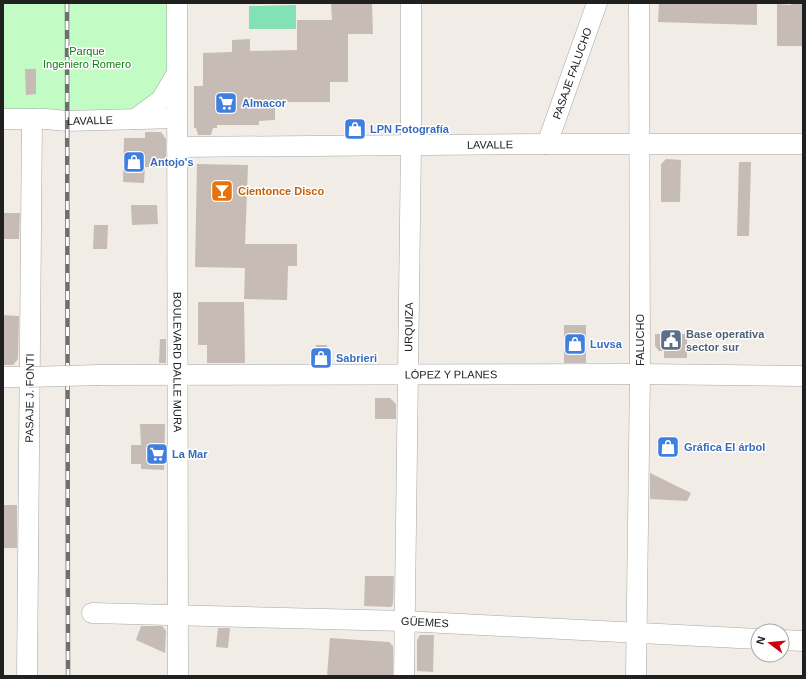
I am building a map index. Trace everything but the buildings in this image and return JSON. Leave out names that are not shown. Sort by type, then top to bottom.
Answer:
[{"type":"street","name":"BOULEVARD DALLE MURA","points":[[177,3],[178,676]]},
{"type":"street","name":"URQUIZA","points":[[404,676],[409,375],[411,3]]},
{"type":"street","name":"PASAJE FALUCHO","points":[[547,144],[597,3]]},
{"type":"street","name":"FALUCHO","points":[[636,676],[640,374],[639,3]]},
{"type":"street","points":[[135,118],[161,100],[178,72]]},
{"type":"street","name":"LAVALLE","points":[[3,119],[67,121],[177,118]]},
{"type":"street","name":"PASAJE J. FONTI","points":[[27,676],[32,119]]},
{"type":"street","name":"LAVALLE","points":[[177,146],[803,144]]},
{"type":"street","name":"LÓPEZ Y PLANES","points":[[30,377],[99,375],[640,374],[803,376]]},
{"type":"street","points":[[3,377],[30,377]]},
{"type":"street","name":"GÜEMES","points":[[92,613],[404,621],[750,639]]},
{"type":"street","points":[[790,640],[803,641]]},
{"type":"green space","name":"Parque Ingeniero Romero","points":[[3,3],[171,3],[171,66],[153,95],[125,111],[3,110]]},
{"type":"green space","points":[[296,5],[296,29],[249,29],[249,6]]},
{"type":"railway","points":[[67,3],[68,676]]},
{"type":"place","name":"Almacor","points":[[226,103]]},
{"type":"place","name":"LPN Fotografía","points":[[355,129]]},
{"type":"place","name":"Antojo's","points":[[134,162]]},
{"type":"place","name":"Cientonce Disco","points":[[222,191]]},
{"type":"place","name":"Base operativa sector sur","points":[[671,340]]},
{"type":"place","name":"Luvsa","points":[[575,344]]},
{"type":"place","name":"Sabrieri","points":[[321,358]]},
{"type":"place","name":"Gráfica El árbol","points":[[668,447]]},
{"type":"place","name":"La Mar","points":[[157,454]]}]
